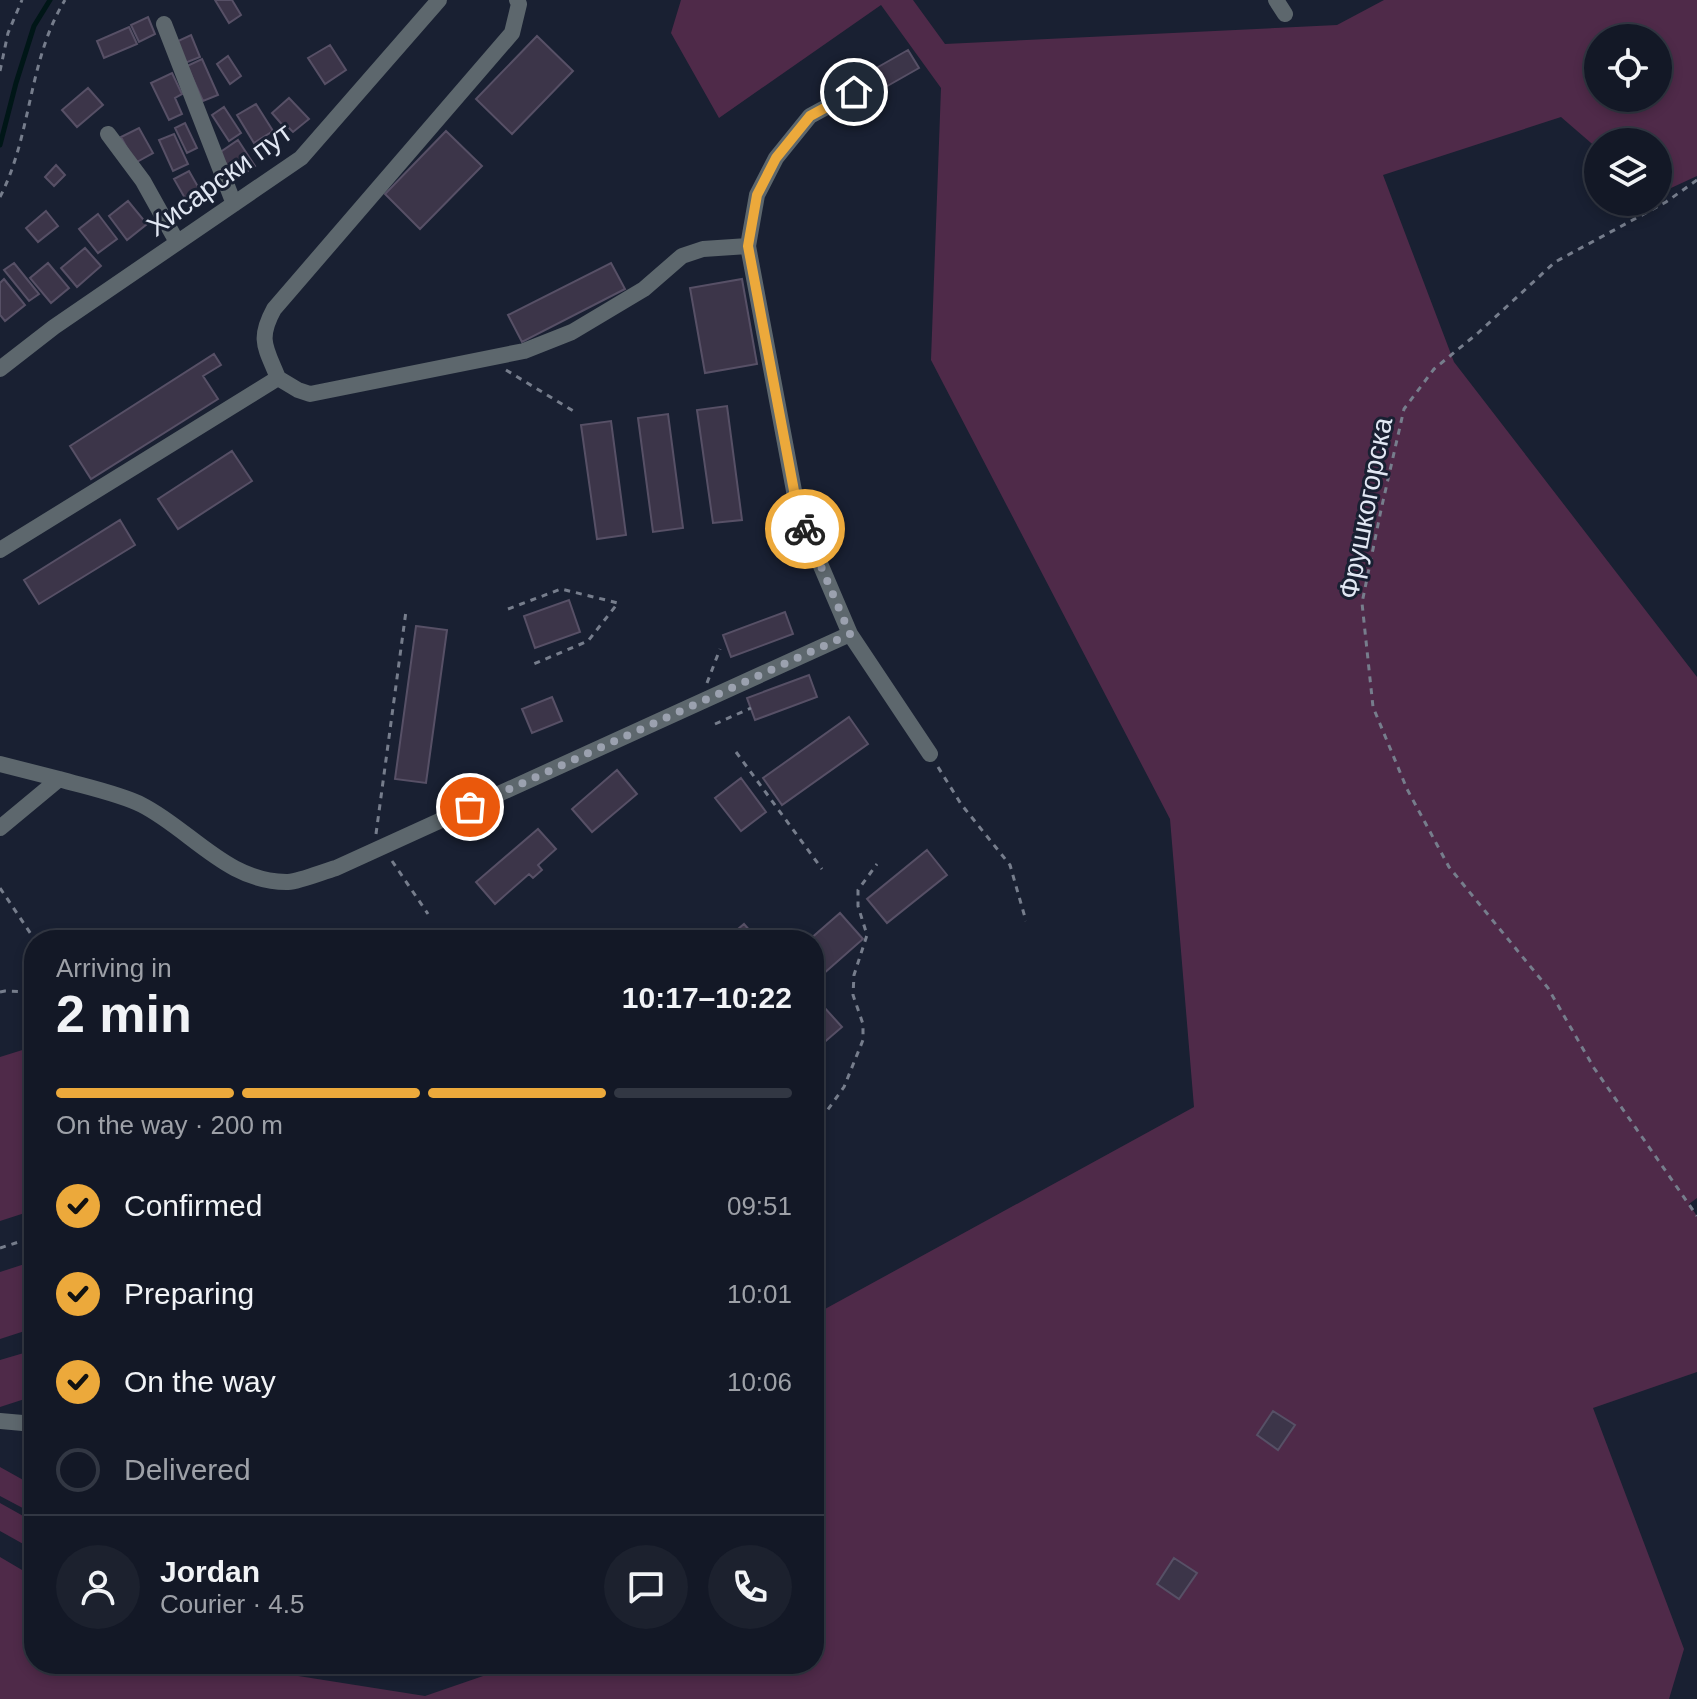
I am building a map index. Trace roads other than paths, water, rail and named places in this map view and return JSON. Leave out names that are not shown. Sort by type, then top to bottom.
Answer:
[{"type":"street","name":"Хисарски пут","points":[[0,369],[54,327],[301,158],[439,0]]},
{"type":"street","points":[[517,0],[519,4],[512,33],[274,309],[265,325],[264,342],[278,378],[310,394],[524,351],[572,332],[644,289],[682,256],[703,249],[748,246]]},
{"type":"street","points":[[164,24],[234,204]]},
{"type":"street","points":[[854,92],[810,116],[776,158],[757,195],[748,246],[798,512],[850,634],[930,754]]},
{"type":"street","points":[[108,134],[143,181],[177,242]]},
{"type":"street","points":[[0,550],[278,378]]},
{"type":"street","points":[[0,764],[139,803],[165,818],[214,856],[249,876],[289,882],[336,868],[850,634]]},
{"type":"street","points":[[0,828],[59,779]]},
{"type":"street","points":[[0,1421],[24,1423]]},
{"type":"waterway","points":[[0,145],[34,26],[50,0]]}]
